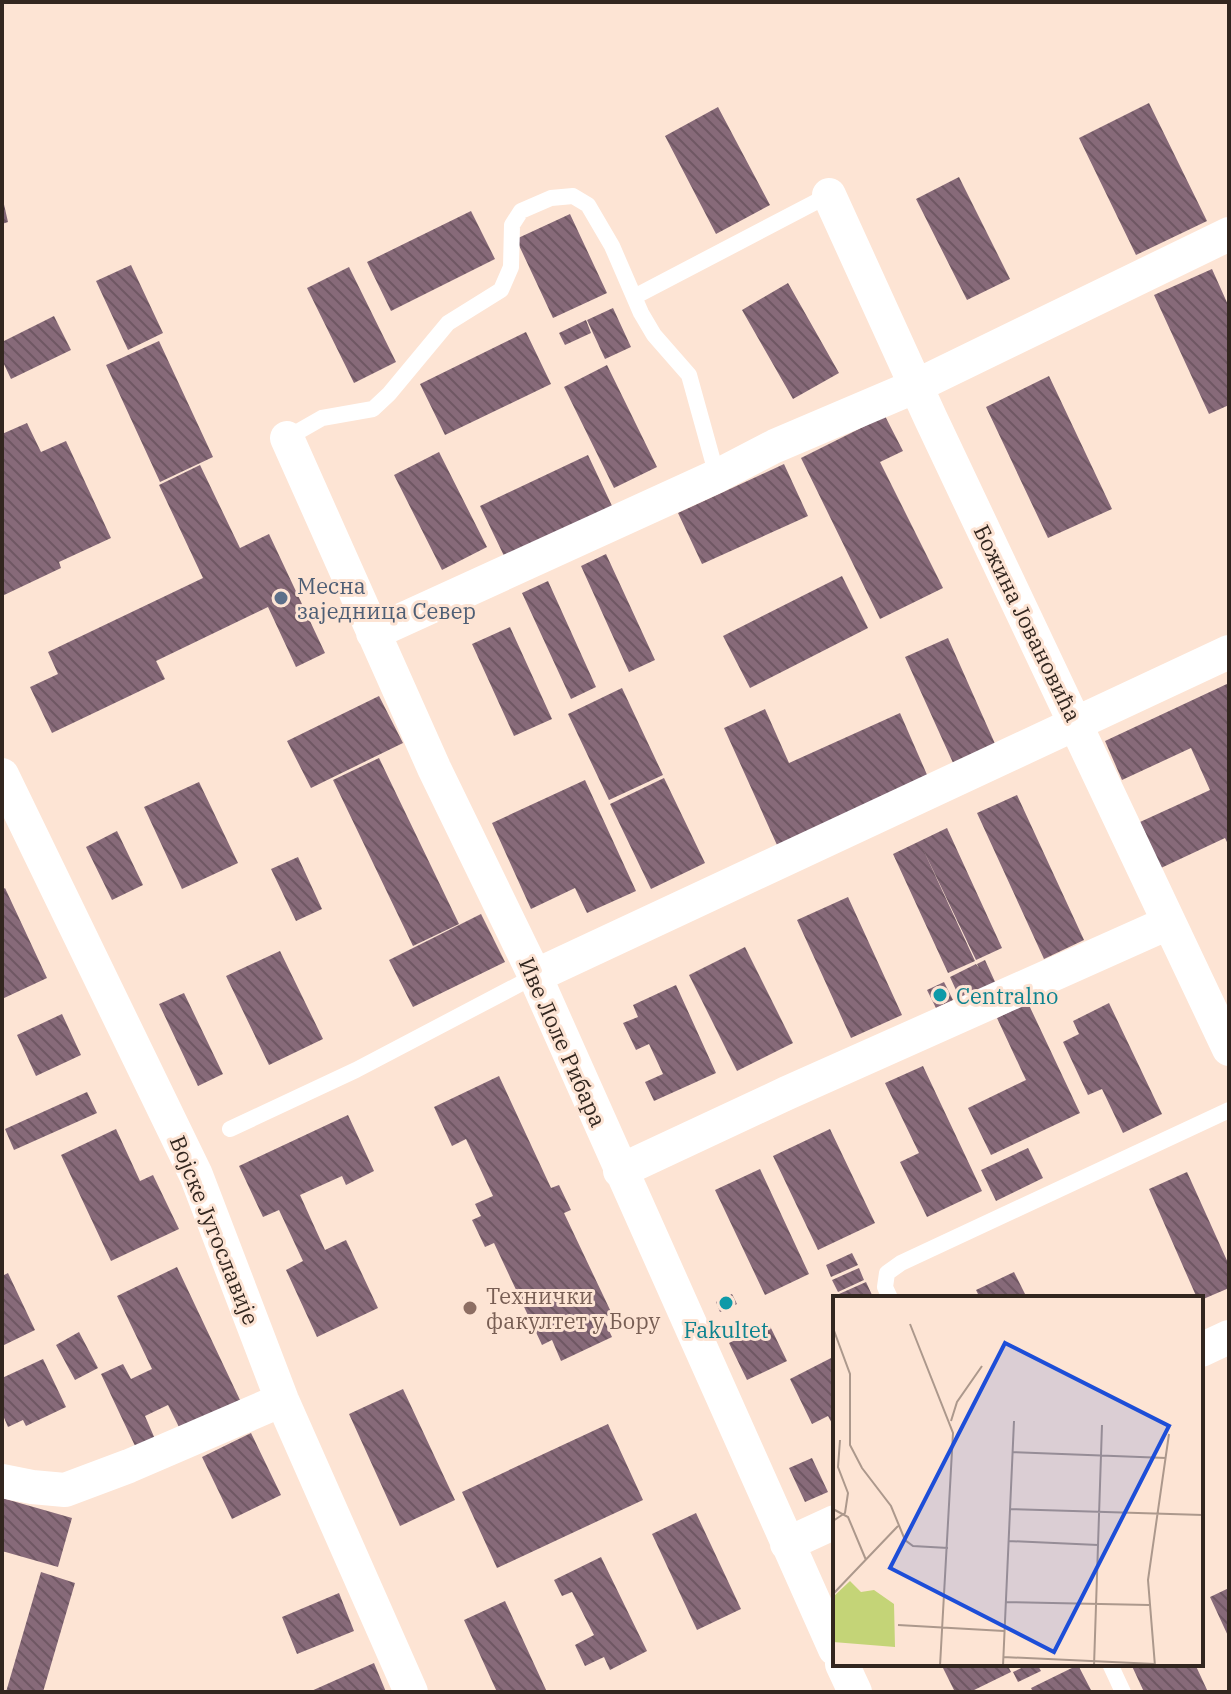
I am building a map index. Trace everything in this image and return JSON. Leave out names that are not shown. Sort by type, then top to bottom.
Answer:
[{"type":"street","name":"Божина Јовановића","points":[[829,195],[1229,1049]]},
{"type":"street","points":[[373,633],[717,476],[775,446],[916,386],[1229,234]]},
{"type":"street","name":"Иве Лоле Рибара","points":[[287,438],[434,768],[535,976],[833,1645]]},
{"type":"street","points":[[535,976],[1229,652]]},
{"type":"street","name":"Војске Југославије","points":[[2,775],[196,1175],[282,1400],[411,1692]]},
{"type":"street","points":[[620,1171],[1168,923]]},
{"type":"street","points":[[1203,1349],[1229,1337]]},
{"type":"street","points":[[2,1481],[65,1490],[282,1400]]},
{"type":"street","points":[[787,1544],[833,1523]]},
{"type":"street","points":[[843,1666],[855,1692]]},
{"type":"lane","points":[[634,297],[829,195]]},
{"type":"lane","points":[[287,438],[322,418],[373,409],[448,323],[501,290],[511,267],[512,225],[521,211],[551,198],[573,196],[588,205],[612,246],[654,335],[689,375],[717,476]]},
{"type":"lane","points":[[230,1129],[356,1070],[535,976]]},
{"type":"lane","points":[[889,1296],[885,1287],[887,1273],[901,1263],[1229,1110]]},
{"type":"lane","points":[[1111,1666],[1123,1692]]},
{"type":"building","points":[[1149,103],[1207,221],[1136,255],[1079,138]]},
{"type":"building","points":[[718,107],[770,205],[716,234],[665,136]]},
{"type":"building","points":[[959,177],[1010,279],[967,300],[916,199]]},
{"type":"building","points":[[2,201],[8,222],[2,224]]},
{"type":"building","points":[[471,211],[495,259],[391,311],[367,262]]},
{"type":"building","points":[[570,214],[607,293],[553,318],[516,239]]},
{"type":"building","points":[[131,265],[163,333],[128,350],[96,281]]},
{"type":"building","points":[[349,267],[396,362],[354,383],[307,288]]},
{"type":"building","points":[[1212,269],[1229,307],[1229,405],[1209,414],[1154,295]]},
{"type":"building","points":[[788,283],[839,373],[793,399],[742,310]]},
{"type":"building","points":[[613,308],[631,347],[605,359],[587,320]]},
{"type":"building","points":[[54,316],[71,350],[11,379],[2,360],[2,342]]},
{"type":"building","points":[[586,320],[591,333],[565,345],[559,333]]},
{"type":"building","points":[[526,332],[551,384],[445,435],[420,384]]},
{"type":"building","points":[[159,341],[213,457],[160,482],[106,365]]},
{"type":"building","points":[[607,365],[657,467],[614,488],[564,387]]},
{"type":"building","points":[[1049,376],[1112,509],[1048,538],[986,407]]},
{"type":"building","points":[[885,416],[903,451],[880,462],[943,588],[880,619],[801,458]]},
{"type":"building","points":[[27,423],[41,452],[66,441],[111,538],[59,562],[61,568],[2,596],[2,434]]},
{"type":"building","points":[[439,452],[487,547],[442,570],[394,475]]},
{"type":"building","points":[[588,455],[613,508],[506,560],[480,506]]},
{"type":"building","points":[[784,464],[808,516],[702,564],[678,513]]},
{"type":"building","points":[[200,465],[240,548],[269,534],[325,653],[296,667],[268,607],[156,661],[165,679],[52,733],[30,687],[58,674],[48,652],[203,578],[159,485]]},
{"type":"building","points":[[606,554],[655,660],[629,672],[581,566]]},
{"type":"building","points":[[842,576],[868,628],[750,688],[723,636]]},
{"type":"building","points":[[548,581],[596,687],[571,699],[522,593]]},
{"type":"building","points":[[510,627],[552,719],[514,736],[472,644]]},
{"type":"building","points":[[948,638],[996,746],[954,765],[905,657]]},
{"type":"building","points":[[1229,683],[1229,846],[1225,838],[1161,868],[1140,822],[1210,790],[1191,748],[1122,780],[1105,741]]},
{"type":"building","points":[[622,688],[663,775],[609,800],[568,714]]},
{"type":"building","points":[[379,696],[403,743],[311,788],[287,741]]},
{"type":"building","points":[[765,709],[789,763],[900,713],[928,777],[777,845],[724,728]]},
{"type":"building","points":[[379,758],[459,924],[413,946],[333,780]]},
{"type":"building","points":[[664,778],[705,863],[651,889],[610,804]]},
{"type":"building","points":[[585,780],[636,891],[587,913],[575,888],[531,909],[492,823]]},
{"type":"building","points":[[199,782],[238,863],[182,889],[144,807]]},
{"type":"building","points":[[1017,795],[1084,940],[1044,959],[977,813]]},
{"type":"building","points":[[947,828],[1002,948],[976,960],[922,847],[975,961],[948,973],[893,854]]},
{"type":"building","points":[[117,831],[143,885],[112,900],[86,847]]},
{"type":"building","points":[[298,857],[322,909],[296,921],[271,869]]},
{"type":"building","points":[[5,888],[47,978],[2,999],[2,890]]},
{"type":"building","points":[[848,897],[902,1015],[851,1038],[797,920]]},
{"type":"building","points":[[481,914],[505,962],[413,1007],[389,960]]},
{"type":"building","points":[[745,947],[793,1043],[737,1071],[689,975]]},
{"type":"building","points":[[280,951],[323,1039],[269,1065],[226,976]]},
{"type":"building","points":[[985,960],[996,984],[961,1001],[950,977],[976,964],[979,968],[977,964]]},
{"type":"building","name":"Centralno","points":[[944,982],[953,1000],[936,1008],[927,990]]},
{"type":"building","points":[[676,985],[716,1073],[654,1101],[645,1082],[663,1074],[649,1044],[636,1050],[623,1023],[638,1017],[633,1005]]},
{"type":"building","points":[[184,993],[223,1074],[198,1086],[159,1004]]},
{"type":"building","points":[[1028,1003],[1080,1113],[991,1155],[968,1108],[1026,1080],[997,1018]]},
{"type":"building","points":[[1109,1003],[1162,1114],[1123,1133],[1102,1089],[1088,1095],[1063,1042],[1079,1034],[1073,1021]]},
{"type":"building","points":[[62,1014],[81,1055],[36,1076],[17,1035]]},
{"type":"building","points":[[923,1066],[982,1191],[927,1217],[900,1162],[919,1153],[885,1083]]},
{"type":"building","points":[[499,1076],[551,1188],[559,1185],[571,1210],[564,1213],[612,1314],[603,1318],[612,1337],[561,1361],[552,1340],[542,1345],[494,1243],[485,1247],[472,1220],[481,1216],[475,1204],[493,1196],[466,1139],[452,1146],[434,1107]]},
{"type":"building","points":[[87,1092],[97,1113],[14,1150],[5,1129]]},
{"type":"building","points":[[348,1115],[374,1171],[346,1185],[342,1176],[300,1195],[325,1250],[346,1240],[378,1308],[317,1337],[286,1270],[303,1261],[279,1210],[263,1217],[239,1166]]},
{"type":"building","points":[[116,1129],[140,1181],[153,1175],[179,1229],[111,1261],[61,1155]]},
{"type":"building","points":[[830,1129],[875,1223],[818,1250],[773,1156]]},
{"type":"building","points":[[1028,1148],[1043,1178],[996,1201],[981,1170]]},
{"type":"building","points":[[760,1169],[809,1274],[765,1295],[715,1190]]},
{"type":"building","points":[[1187,1172],[1229,1265],[1229,1288],[1203,1299],[1203,1296],[1196,1296],[1149,1189]]},
{"type":"building","points":[[852,1253],[858,1265],[831,1277],[826,1265]]},
{"type":"building","points":[[177,1267],[240,1400],[180,1429],[168,1405],[145,1416],[155,1439],[136,1448],[101,1374],[123,1364],[131,1379],[152,1369],[117,1296]]},
{"type":"building","points":[[859,1268],[864,1280],[838,1292],[832,1280]]},
{"type":"building","points":[[1014,1272],[1026,1296],[979,1296],[976,1290]]},
{"type":"building","points":[[8,1273],[35,1330],[2,1346],[2,1276]]},
{"type":"building","points":[[866,1282],[872,1295],[840,1296]]},
{"type":"building","name":"Fakultet","points":[[732,1294],[737,1304],[720,1312],[716,1302]]},
{"type":"building","points":[[769,1324],[787,1361],[747,1380],[729,1343]]},
{"type":"building","points":[[79,1332],[98,1368],[75,1380],[56,1345]]},
{"type":"building","points":[[833,1357],[833,1425],[828,1416],[812,1424],[790,1379]]},
{"type":"building","points":[[43,1359],[66,1407],[26,1426],[23,1420],[8,1427],[2,1413],[2,1378]]},
{"type":"building","points":[[403,1389],[455,1500],[400,1526],[349,1414]]},
{"type":"building","points":[[608,1424],[643,1500],[497,1568],[462,1492]]},
{"type":"building","points":[[251,1433],[281,1495],[232,1519],[202,1457]]},
{"type":"building","points":[[812,1458],[828,1492],[805,1502],[789,1468]]},
{"type":"building","points":[[2,1498],[72,1518],[58,1567],[2,1551]]},
{"type":"building","points":[[696,1513],[741,1609],[697,1630],[652,1534]]},
{"type":"building","points":[[601,1557],[647,1651],[610,1670],[604,1657],[585,1666],[575,1645],[594,1635],[572,1592],[562,1596],[554,1580]]},
{"type":"building","points":[[41,1572],[75,1583],[43,1692],[6,1692]]},
{"type":"building","points":[[1229,1588],[1229,1638],[1210,1597]]},
{"type":"building","points":[[339,1593],[354,1631],[297,1654],[282,1617]]},
{"type":"building","points":[[505,1601],[547,1692],[497,1692],[464,1620]]},
{"type":"building","points":[[374,1663],[386,1692],[309,1692]]},
{"type":"building","points":[[942,1666],[1008,1666],[1011,1672],[970,1692],[955,1692]]},
{"type":"building","points":[[1026,1666],[1038,1666],[1041,1671],[1018,1682],[1013,1672]]},
{"type":"building","points":[[1079,1666],[1092,1692],[1033,1692],[1031,1688]]},
{"type":"building","points":[[1132,1666],[1196,1666],[1208,1692],[1144,1692]]},
{"type":"place","name":"Месна заједница Север","points":[[281,598]]},
{"type":"place","name":"Centralno","points":[[940,995]]},
{"type":"place","name":"Fakultet","points":[[726,1303]]},
{"type":"place","name":"Технички факултет у Бору","points":[[470,1308]]}]
